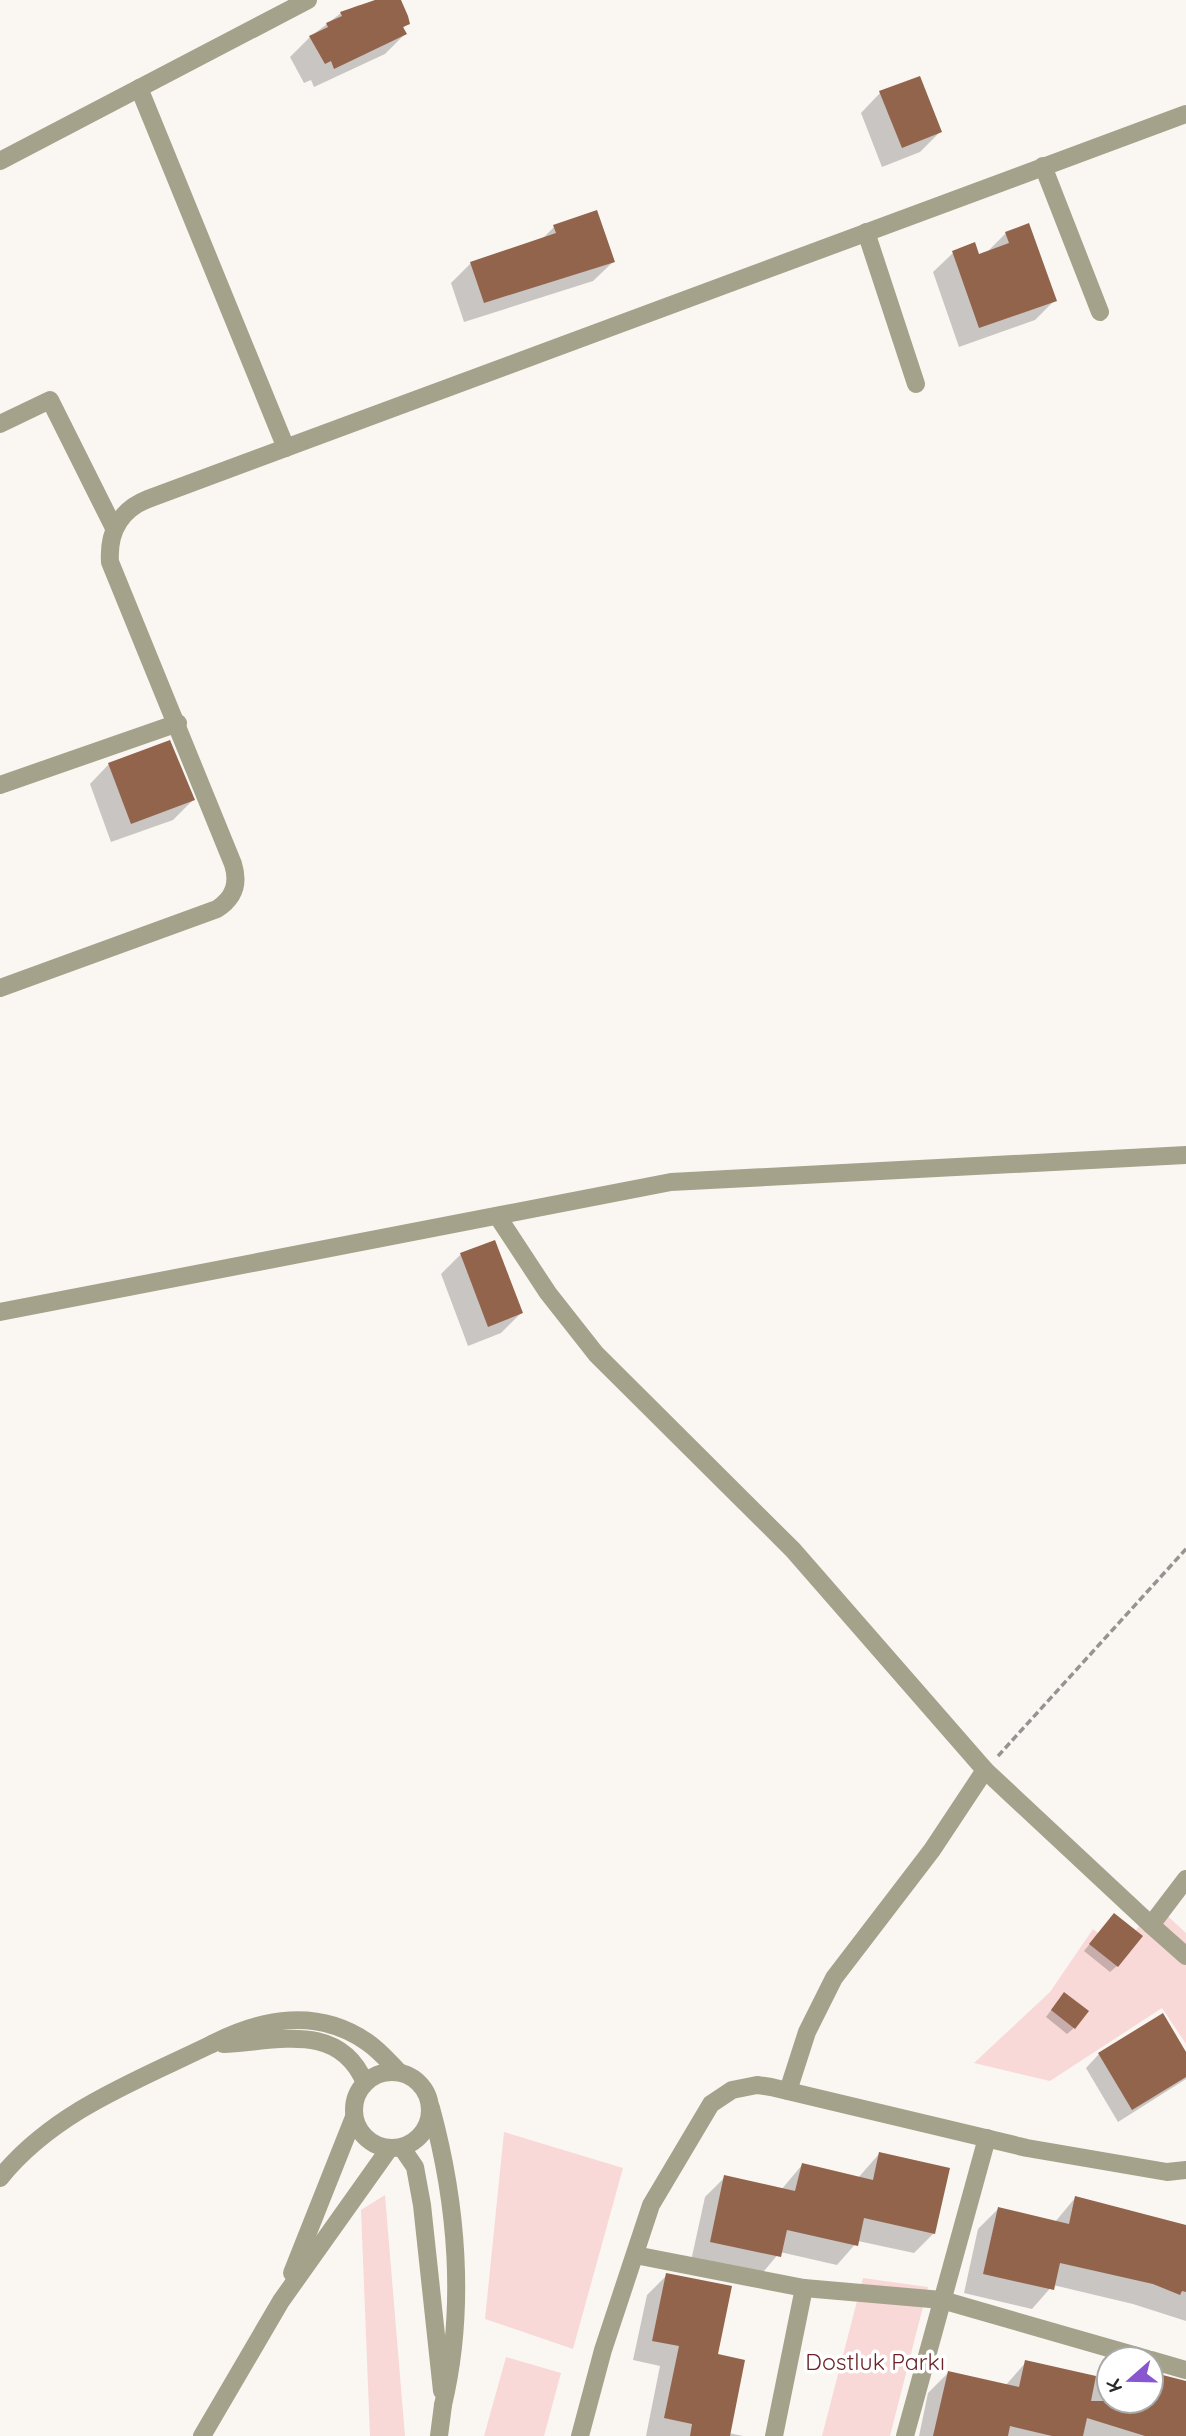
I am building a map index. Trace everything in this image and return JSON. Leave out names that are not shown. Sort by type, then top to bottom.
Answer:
[{"type":"street","points":[[0,161],[308,0]]},
{"type":"street","points":[[139,88],[286,448]]},
{"type":"street","points":[[0,988],[217,909],[231,897],[237,881],[236,872],[178,723],[110,562],[114,528],[137,503],[1186,114]]},
{"type":"street","points":[[1043,166],[1100,312]]},
{"type":"street","points":[[866,232],[916,384]]},
{"type":"street","points":[[0,424],[50,400],[114,528]]},
{"type":"street","points":[[0,785],[178,723]]},
{"type":"street","points":[[0,1312],[498,1217],[635,1188],[718,1178],[1186,1155]]},
{"type":"street","points":[[498,1217],[548,1293],[596,1354],[793,1550],[985,1770],[1186,1956]]},
{"type":"street","points":[[788,2091],[807,2032],[834,1978],[932,1850],[985,1770]]},
{"type":"street","points":[[1151,1925],[1186,1879]]},
{"type":"street","points":[[0,2178],[30,2146],[62,2120],[114,2091],[212,2044],[263,2024],[298,2019],[337,2025],[369,2043],[399,2072],[421,2084],[431,2108],[443,2154],[454,2260],[456,2318],[452,2367],[439,2436]]},
{"type":"street","points":[[212,2044],[294,2037],[321,2042],[348,2056],[359,2068],[365,2083]]},
{"type":"street","points":[[281,2301],[354,2117],[358,2093],[365,2083],[387,2072],[399,2072]]},
{"type":"street","points":[[579,2436],[603,2350],[651,2205],[711,2104],[732,2090],[758,2085],[986,2138],[1167,2172],[1186,2169]]},
{"type":"street","points":[[202,2436],[281,2301],[396,2148],[423,2133],[431,2108]]},
{"type":"street","points":[[354,2117],[365,2138],[396,2148],[415,2167],[422,2205],[443,2404]]},
{"type":"street","points":[[905,2436],[986,2138]]},
{"type":"street","points":[[635,2255],[804,2288],[942,2300],[1097,2345]]},
{"type":"street","points":[[774,2436],[804,2288]]},
{"type":"street","points":[[1165,2364],[1186,2370]]},
{"type":"path","points":[[985,1770],[1186,1549]]},
{"type":"green space","points":[[1156,1905],[1186,1933],[1186,2044],[1162,2008],[1050,2081],[974,2063],[1050,1992],[1093,1929],[1120,1950]]},
{"type":"green space","points":[[504,2132],[623,2168],[573,2349],[485,2319]]},
{"type":"green space","points":[[385,2195],[405,2436],[370,2436],[361,2210]]},
{"type":"green space","name":"Dostluk Parkı","points":[[863,2278],[928,2287],[890,2436],[822,2436]]},
{"type":"green space","points":[[506,2357],[561,2373],[544,2436],[484,2436]]},
{"type":"building","points":[[375,0],[401,0],[410,24],[403,27],[407,34],[334,69],[331,61],[325,64],[309,36],[328,27],[326,23],[342,16],[340,12]]},
{"type":"building","points":[[920,76],[942,132],[902,148],[879,91]]},
{"type":"building","points":[[597,210],[615,262],[484,303],[470,262],[556,233],[553,225]]},
{"type":"building","points":[[1029,223],[1057,301],[979,328],[952,251],[975,242],[979,254],[1009,243],[1005,232]]},
{"type":"building","points":[[170,740],[195,800],[131,824],[108,763]]},
{"type":"building","points":[[495,1240],[523,1313],[488,1327],[460,1253]]},
{"type":"building","points":[[1114,1913],[1143,1936],[1118,1967],[1089,1944]]},
{"type":"building","points":[[1064,1992],[1089,2011],[1075,2029],[1051,2010]]},
{"type":"building","points":[[1163,2013],[1186,2052],[1186,2077],[1132,2110],[1098,2053]]},
{"type":"building","points":[[879,2152],[950,2168],[935,2234],[864,2218],[858,2246],[787,2230],[781,2257],[710,2242],[724,2175],[795,2191],[802,2163],[873,2180]]},
{"type":"building","points":[[1075,2196],[1186,2225],[1186,2292],[1182,2291],[1180,2295],[1153,2284],[1060,2263],[1054,2290],[983,2274],[998,2207],[1069,2224]]},
{"type":"building","points":[[666,2273],[732,2286],[718,2354],[745,2360],[730,2436],[690,2436],[692,2424],[664,2418],[679,2346],[652,2341]]},
{"type":"building","points":[[1025,2360],[1095,2376],[1091,2401],[1095,2401],[1095,2415],[1165,2415],[1165,2376],[1186,2381],[1186,2436],[1145,2436],[1087,2418],[1083,2436],[1052,2436],[1010,2426],[1008,2436],[933,2436],[948,2371],[1019,2387]]}]
